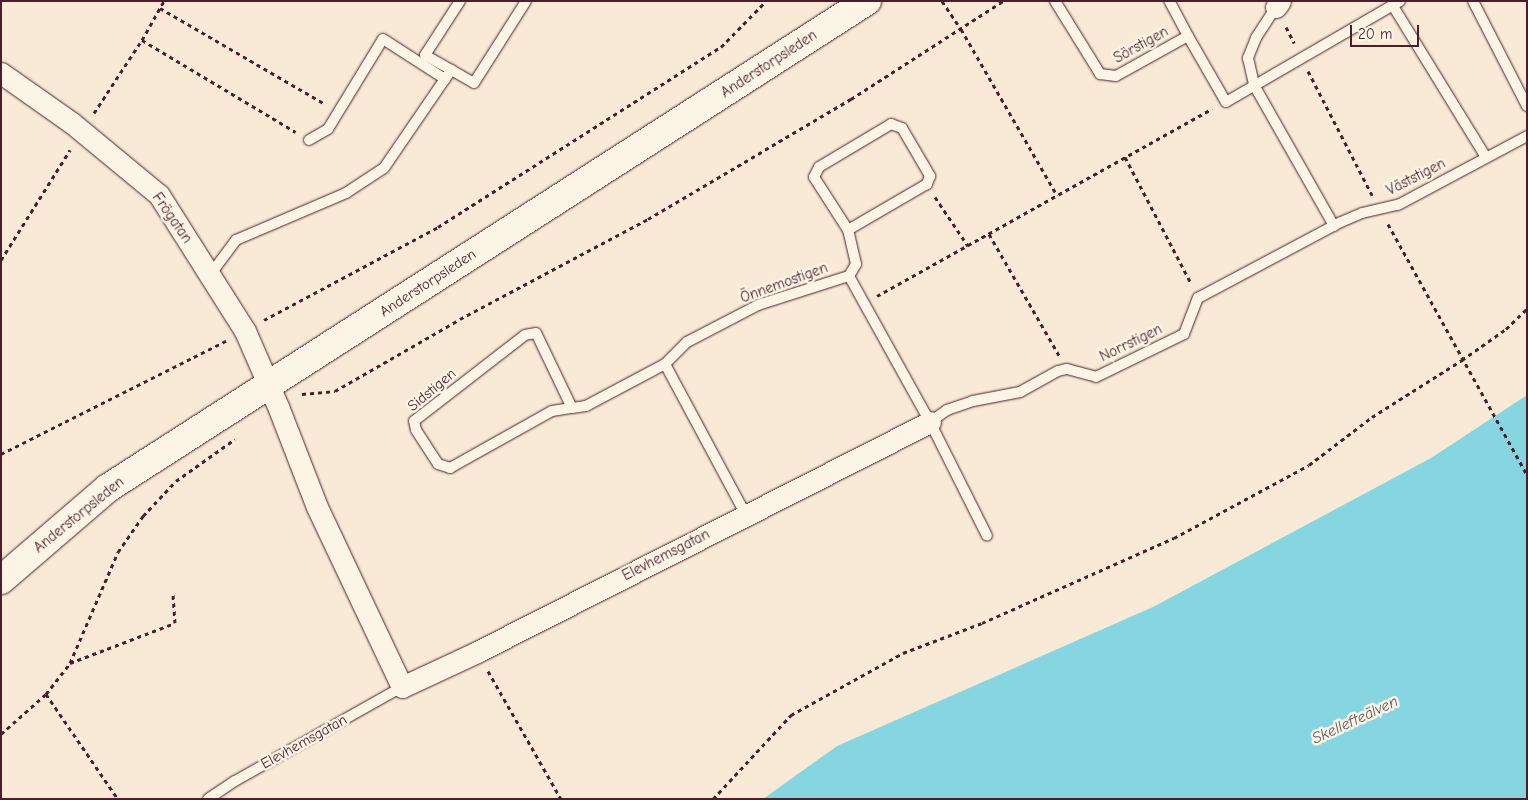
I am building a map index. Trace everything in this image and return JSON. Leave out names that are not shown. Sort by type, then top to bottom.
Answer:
[{"type":"main road","name":"Anderstorpsleden","points":[[1,580],[108,488],[274,397],[867,1]]},
{"type":"street","name":"Frögatan","points":[[1,73],[72,123],[159,194],[245,331],[274,397]]},
{"type":"street","points":[[274,397],[317,507],[402,687]]},
{"type":"street","name":"Elevhemsgatan","points":[[402,687],[477,652],[930,422]]},
{"type":"lane","points":[[448,74],[425,55],[460,1]]},
{"type":"lane","points":[[309,140],[328,129],[383,39],[448,74],[474,83],[526,1]]},
{"type":"lane","name":"Sörstigen","points":[[1055,1],[1100,74],[1116,76],[1188,36]]},
{"type":"lane","name":"Sörstigen","points":[[1169,1],[1226,102]]},
{"type":"lane","points":[[1473,1],[1527,106]]},
{"type":"lane","points":[[1226,102],[1397,3],[1486,157]]},
{"type":"lane","points":[[1278,4],[1256,38],[1248,58],[1254,85],[1334,226]]},
{"type":"lane","points":[[210,275],[236,240],[346,193],[384,168],[448,74]]},
{"type":"lane","name":"Önnemostigen","points":[[665,364],[687,342],[758,305],[849,276],[856,264],[848,230],[814,177],[819,166],[890,124],[902,128],[930,176],[927,184]]},
{"type":"lane","name":"Väststigen","points":[[1198,298],[1334,226],[1362,213],[1398,205],[1527,136]]},
{"type":"lane","points":[[848,230],[927,184]]},
{"type":"lane","points":[[849,276],[930,422],[987,536]]},
{"type":"lane","name":"Norrstigen","points":[[1067,369],[1096,377],[1184,334],[1198,298]]},
{"type":"lane","name":"Sidstigen","points":[[572,408],[536,332],[525,334],[414,421],[416,430],[438,464],[450,468],[552,411],[586,406],[665,364]]},
{"type":"lane","points":[[665,364],[746,515]]},
{"type":"lane","points":[[930,422],[947,410],[973,401],[1020,392],[1058,371],[1067,369]]},
{"type":"lane","name":"Elevhemsgatan","points":[[208,799],[235,781],[402,687]]},
{"type":"path","points":[[1,454],[245,331],[438,227],[721,47],[766,1]]},
{"type":"path","points":[[942,1],[961,28],[1057,196]]},
{"type":"path","points":[[274,397],[335,391],[460,319],[648,219],[851,99],[1003,1]]},
{"type":"path","points":[[1278,4],[1301,58],[1379,210],[1527,475]]},
{"type":"path","points":[[160,8],[339,112]]},
{"type":"path","points":[[142,40],[309,140]]},
{"type":"path","points":[[863,304],[1226,102]]},
{"type":"path","points":[[1125,158],[1198,298]]},
{"type":"path","points":[[927,184],[968,246]]},
{"type":"path","points":[[989,234],[1067,369]]},
{"type":"path","points":[[713,799],[791,715],[903,653],[982,623],[1174,538],[1309,465],[1372,417],[1462,360],[1506,329],[1527,309]]},
{"type":"path","points":[[1,734],[46,694],[70,663],[118,552],[143,516],[176,481],[240,436]]},
{"type":"path","points":[[70,663],[175,623],[173,593]]},
{"type":"path","points":[[477,652],[561,799]]},
{"type":"path","points":[[46,694],[118,799]]},
{"type":"water","name":"Skellefteälven","points":[[1527,395],[1527,799],[763,799],[837,746],[1153,607],[1431,458]]}]
